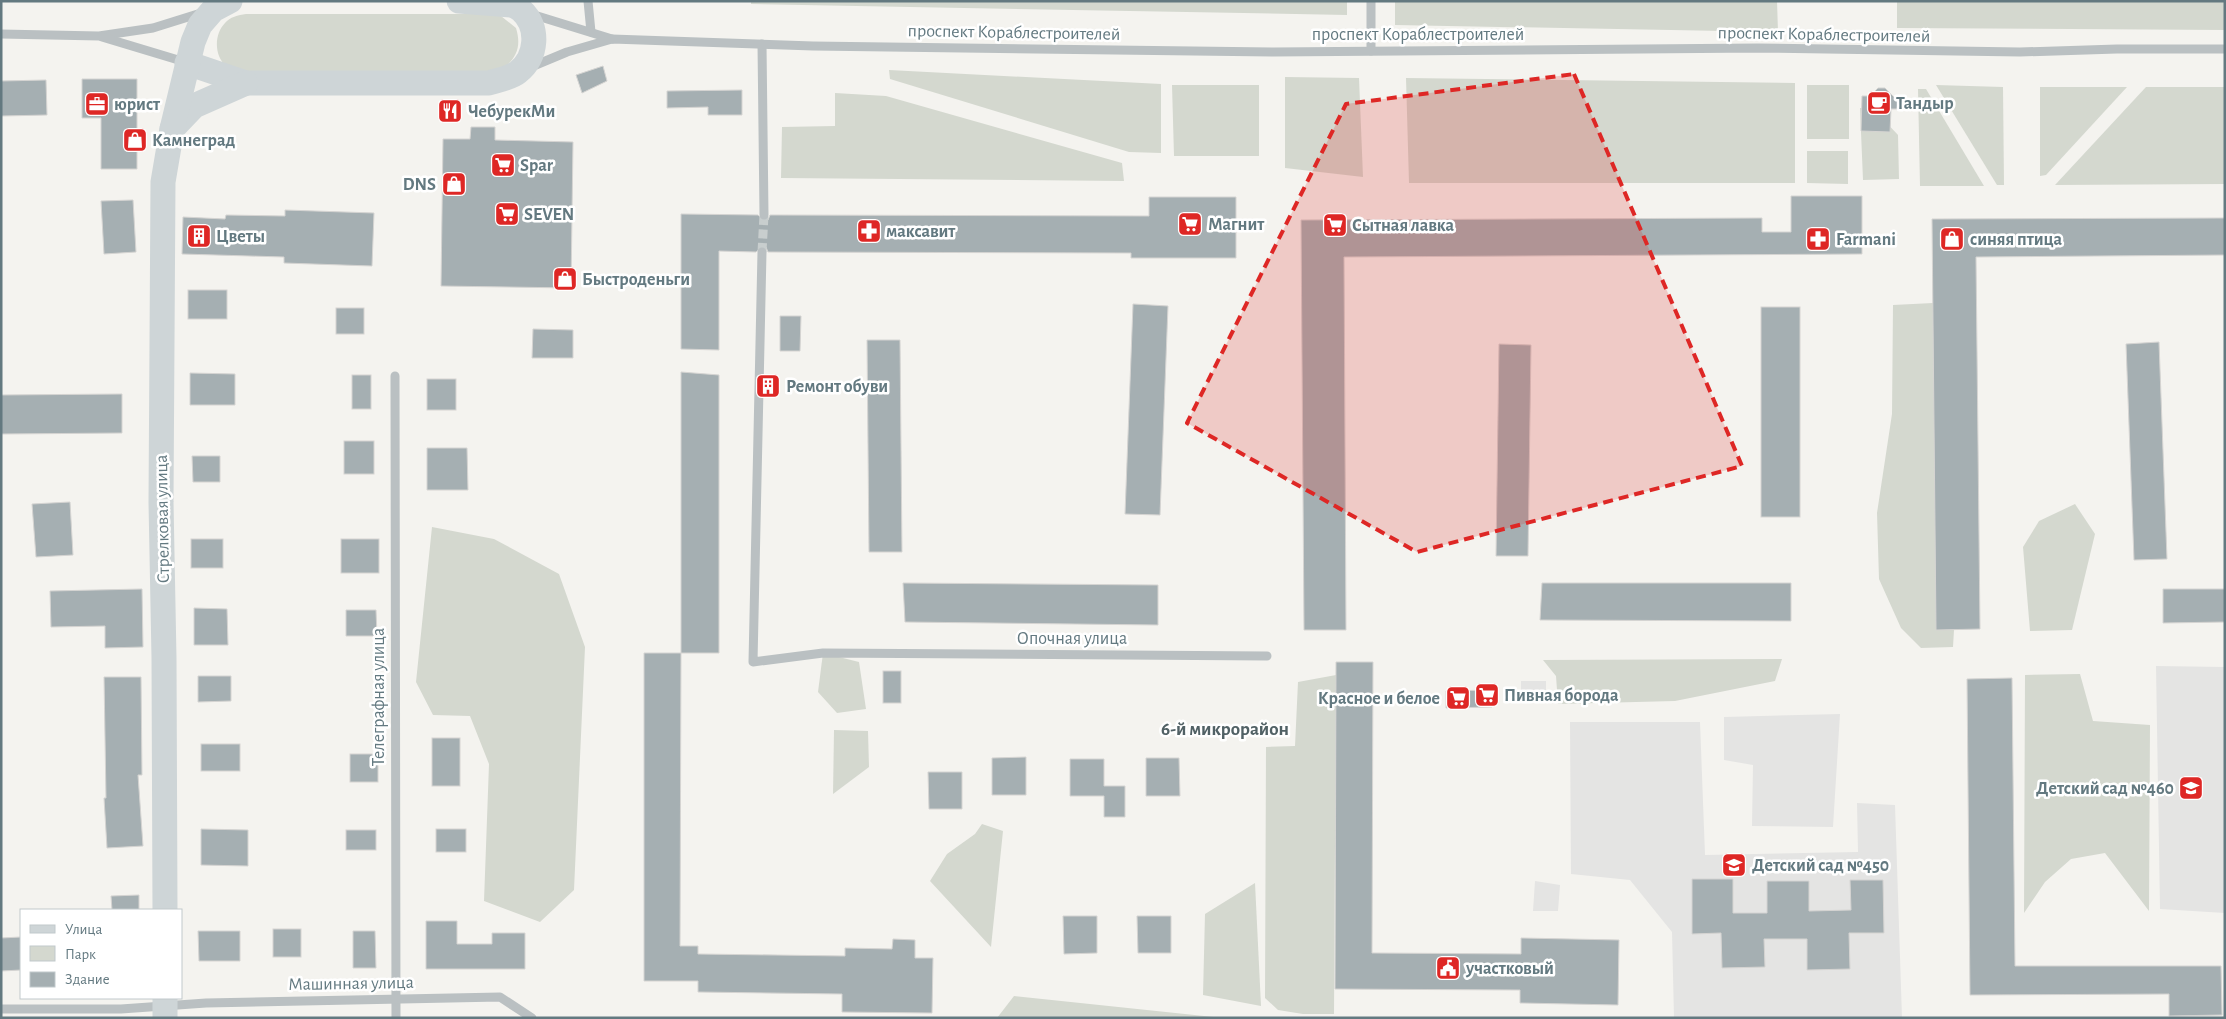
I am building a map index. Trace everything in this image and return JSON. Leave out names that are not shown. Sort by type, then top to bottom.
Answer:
[{"type":"main road","points":[[187,63],[246,83],[489,83],[517,73],[530,60],[535,40],[531,25],[514,6],[459,1]]},
{"type":"main road","name":"Стрелковая улица","points":[[165,909],[161,502],[163,189],[172,129],[187,63],[200,25],[221,5]]},
{"type":"main road","points":[[172,129],[194,106],[246,83]]},
{"type":"street","points":[[588,1],[591,32]]},
{"type":"street","points":[[1371,1],[1371,51]]},
{"type":"street","points":[[1,34],[99,36],[153,28],[221,5]]},
{"type":"street","points":[[514,6],[612,39]]},
{"type":"street","points":[[99,36],[187,63]]},
{"type":"street","points":[[517,73],[567,52],[612,39]]},
{"type":"street","name":"проспект Кораблестроителей","points":[[612,39],[762,44],[1371,51],[1758,48],[2020,52],[2117,49],[2225,49]]},
{"type":"street","points":[[762,44],[764,215]]},
{"type":"street","name":"Опочная улица","points":[[762,252],[752,662],[823,652],[1267,656]]},
{"type":"street","name":"Телеграфная улица","points":[[395,376],[396,1018]]},
{"type":"street","name":"Машинная улица","points":[[1,1009],[165,1007],[206,1003],[500,997],[532,1018]]},
{"type":"highlighted area","points":[[1574,74],[1742,466],[1417,552],[1187,423],[1346,104]]},
{"type":"shaded area","name":"Детский сад №460","points":[[2156,666],[2225,667],[2225,913],[2160,909]]},
{"type":"shaded area","points":[[1521,681],[1546,681],[1546,702],[1521,702]]},
{"type":"shaded area","points":[[1840,714],[1833,827],[1752,826],[1753,765],[1724,760],[1724,717]]},
{"type":"shaded area","name":"Детский сад №450","points":[[1570,722],[1700,722],[1705,855],[1858,852],[1857,803],[1895,805],[1902,1018],[1674,1018],[1672,932],[1630,880],[1571,874]]},
{"type":"shaded area","points":[[1535,881],[1560,885],[1558,911],[1533,911]]},
{"type":"green space","points":[[751,1],[1347,1],[1347,15],[751,4]]},
{"type":"green space","points":[[1395,1],[1777,1],[1778,32],[1395,25]]},
{"type":"green space","points":[[1897,1],[2225,1],[2225,30],[1897,28]]},
{"type":"green space","points":[[246,14],[491,14],[501,16],[516,28],[518,47],[514,57],[500,71],[249,74],[226,66],[219,57],[217,45],[219,33],[225,23],[229,19]]},
{"type":"green space","points":[[889,70],[1161,84],[1161,153],[1129,152],[890,79]]},
{"type":"green space","points":[[1285,77],[1359,78],[1363,177],[1285,168]]},
{"type":"green space","points":[[1406,78],[1795,83],[1795,183],[1409,183]]},
{"type":"green space","points":[[1172,85],[1259,85],[1259,156],[1174,156]]},
{"type":"green space","points":[[1807,85],[1849,85],[1849,139],[1807,139]]},
{"type":"green space","points":[[1936,85],[2003,87],[2004,185],[1997,185]]},
{"type":"green space","points":[[2040,87],[2127,87],[2046,175],[2040,176]]},
{"type":"green space","points":[[2146,87],[2225,87],[2225,184],[2055,185]]},
{"type":"green space","points":[[1918,89],[1926,89],[1984,186],[1920,186]]},
{"type":"green space","points":[[835,93],[886,96],[1122,163],[1124,181],[781,178],[782,127],[835,126]]},
{"type":"green space","points":[[1860,108],[1877,109],[1881,117],[1898,135],[1899,179],[1863,180]]},
{"type":"green space","points":[[1807,151],[1848,151],[1848,184],[1807,183]]},
{"type":"green space","points":[[1933,303],[1936,629],[1954,630],[1953,647],[1921,648],[1901,628],[1879,579],[1877,513],[1892,414],[1893,305]]},
{"type":"green space","points":[[2075,504],[2095,534],[2072,630],[2030,631],[2023,547],[2039,521]]},
{"type":"green space","points":[[432,527],[494,539],[559,574],[585,647],[574,890],[540,922],[484,901],[489,764],[470,716],[433,715],[416,682]]},
{"type":"green space","points":[[823,653],[859,662],[866,709],[837,713],[818,692]]},
{"type":"green space","points":[[1782,659],[1775,681],[1675,701],[1558,704],[1556,676],[1543,660]]},
{"type":"green space","points":[[2080,674],[2093,721],[2150,725],[2149,911],[2105,853],[2071,859],[2045,882],[2024,913],[2025,675]]},
{"type":"green space","points":[[1336,675],[1334,1014],[1303,1014],[1278,1010],[1265,998],[1266,747],[1295,746],[1298,682]]},
{"type":"green space","points":[[834,730],[868,731],[869,767],[833,794]]},
{"type":"green space","points":[[982,824],[1003,831],[991,947],[930,881],[947,854],[975,834]]},
{"type":"green space","points":[[1255,883],[1261,1006],[1203,995],[1205,914]]},
{"type":"green space","points":[[1014,996],[1223,1018],[997,1018]]},
{"type":"building","points":[[603,66],[607,81],[582,93],[576,75]]},
{"type":"building","points":[[82,79],[137,79],[137,169],[101,169],[101,118],[82,118]]},
{"type":"building","points":[[46,80],[47,115],[1,116],[1,81]]},
{"type":"building","points":[[1878,88],[1885,88],[1906,109],[1891,109],[1890,132],[1861,131],[1862,96],[1870,96]]},
{"type":"building","points":[[742,90],[742,115],[708,115],[708,107],[667,108],[667,91]]},
{"type":"building","name":"SEVEN","points":[[471,127],[495,127],[495,140],[573,142],[571,288],[441,286],[443,139],[470,139]]},
{"type":"building","points":[[1791,196],[1862,196],[1862,254],[1344,257],[1346,630],[1304,630],[1301,220],[1762,218],[1762,232],[1791,232]]},
{"type":"building","points":[[1149,197],[1236,197],[1236,258],[1131,258],[1131,253],[768,252],[766,247],[762,246],[756,252],[719,251],[719,350],[681,349],[681,214],[758,215],[764,221],[768,220],[770,215],[1149,216]]},
{"type":"building","points":[[133,200],[136,252],[104,254],[101,201]]},
{"type":"building","points":[[285,210],[374,213],[372,266],[284,263],[284,257],[182,254],[183,217],[225,219],[226,215],[285,216]]},
{"type":"building","points":[[2225,218],[2225,255],[1976,257],[1980,629],[1936,630],[1932,219]]},
{"type":"building","points":[[188,290],[227,290],[227,319],[188,319]]},
{"type":"building","points":[[1133,304],[1168,306],[1160,515],[1125,514]]},
{"type":"building","points":[[1761,307],[1800,307],[1800,517],[1761,517]]},
{"type":"building","points":[[336,308],[364,308],[364,334],[336,334]]},
{"type":"building","points":[[780,316],[801,316],[800,351],[780,351]]},
{"type":"building","points":[[533,329],[573,330],[573,358],[532,358]]},
{"type":"building","points":[[867,340],[900,340],[902,552],[869,552]]},
{"type":"building","points":[[2159,342],[2167,559],[2134,560],[2126,344]]},
{"type":"building","points":[[1499,344],[1531,345],[1528,556],[1496,556]]},
{"type":"building","points":[[681,372],[719,375],[719,653],[681,653]]},
{"type":"building","points":[[190,373],[235,374],[235,405],[190,405]]},
{"type":"building","points":[[352,375],[371,375],[371,409],[352,409]]},
{"type":"building","points":[[427,379],[456,379],[456,410],[427,410]]},
{"type":"building","points":[[122,394],[122,433],[1,434],[1,395]]},
{"type":"building","points":[[344,441],[374,441],[374,474],[344,474]]},
{"type":"building","points":[[427,448],[467,448],[468,490],[427,490]]},
{"type":"building","points":[[192,456],[220,456],[220,482],[193,482]]},
{"type":"building","points":[[70,502],[73,555],[36,557],[32,504]]},
{"type":"building","points":[[191,539],[223,539],[223,568],[191,568]]},
{"type":"building","points":[[341,539],[379,539],[379,573],[341,573]]},
{"type":"building","points":[[903,583],[1158,585],[1158,625],[905,622]]},
{"type":"building","points":[[1542,583],[1791,583],[1791,621],[1540,620]]},
{"type":"building","points":[[142,589],[143,647],[105,648],[105,626],[51,627],[50,591]]},
{"type":"building","points":[[2163,589],[2225,589],[2225,622],[2163,623]]},
{"type":"building","points":[[194,608],[227,609],[228,645],[194,645]]},
{"type":"building","points":[[346,610],[376,610],[377,636],[346,636]]},
{"type":"building","points":[[644,653],[681,653],[680,946],[698,946],[698,954],[845,956],[845,948],[892,949],[893,939],[915,940],[915,958],[933,958],[932,1013],[842,1012],[842,994],[698,992],[698,981],[644,981]]},
{"type":"building","points":[[1336,662],[1373,662],[1372,953],[1521,954],[1521,938],[1619,940],[1618,1005],[1520,1003],[1520,990],[1335,989]]},
{"type":"building","points":[[883,671],[901,671],[901,703],[883,703]]},
{"type":"building","points":[[198,676],[231,676],[231,701],[198,702]]},
{"type":"building","points":[[104,677],[141,677],[142,775],[138,775],[143,846],[107,848],[104,798],[106,798]]},
{"type":"building","points":[[2012,678],[2015,966],[2221,966],[2222,1015],[2169,1016],[2169,994],[1970,995],[1967,679]]},
{"type":"building","points":[[1492,690],[1492,707],[1446,708],[1446,691]]},
{"type":"building","points":[[432,738],[460,738],[460,786],[432,786]]},
{"type":"building","points":[[201,744],[240,744],[240,771],[201,771]]},
{"type":"building","points":[[350,754],[378,754],[378,782],[350,782]]},
{"type":"building","points":[[1026,757],[1026,795],[992,795],[992,758]]},
{"type":"building","points":[[1146,758],[1179,758],[1180,796],[1146,796]]},
{"type":"building","points":[[1070,759],[1104,759],[1104,786],[1125,786],[1125,817],[1104,817],[1104,796],[1070,796]]},
{"type":"building","points":[[928,772],[962,772],[962,809],[929,809]]},
{"type":"building","points":[[201,829],[248,830],[248,866],[201,865]]},
{"type":"building","points":[[436,829],[466,829],[466,852],[436,852]]},
{"type":"building","points":[[346,830],[376,830],[376,850],[346,850]]},
{"type":"building","points":[[1692,879],[1733,879],[1733,913],[1767,913],[1767,881],[1809,881],[1809,911],[1851,910],[1850,880],[1883,880],[1884,933],[1849,933],[1850,969],[1807,970],[1807,939],[1764,939],[1765,967],[1722,968],[1721,933],[1692,934]]},
{"type":"building","points":[[139,895],[139,909],[112,909],[111,896]]},
{"type":"building","points":[[1063,916],[1097,916],[1097,953],[1064,954]]},
{"type":"building","points":[[1137,916],[1171,916],[1171,953],[1138,953]]},
{"type":"building","points":[[426,921],[457,921],[457,944],[492,944],[492,933],[525,933],[525,969],[426,969]]},
{"type":"building","points":[[273,929],[301,929],[301,957],[273,957]]},
{"type":"building","points":[[198,931],[240,931],[240,961],[199,961]]},
{"type":"building","points":[[353,931],[375,931],[376,968],[353,968]]},
{"type":"building","points":[[20,937],[20,970],[1,971],[1,938]]},
{"type":"tunnel","points":[[762,252],[764,215]]},
{"type":"place","name":"Тандыр","points":[[1879,103]]},
{"type":"place","name":"юрист","points":[[97,104]]},
{"type":"place","name":"ЧебурекМи","points":[[450,111]]},
{"type":"place","name":"Камнеград","points":[[135,140]]},
{"type":"place","name":"Spar","points":[[503,165]]},
{"type":"place","name":"DNS","points":[[454,184]]},
{"type":"place","name":"SEVEN","points":[[507,214]]},
{"type":"place","name":"Магнит","points":[[1190,224]]},
{"type":"place","name":"Сытная лавка","points":[[1335,225]]},
{"type":"place","name":"максавит","points":[[869,231]]},
{"type":"place","name":"Цветы","points":[[199,236]]},
{"type":"place","name":"Farmani","points":[[1818,239]]},
{"type":"place","name":"синяя птица","points":[[1952,239]]},
{"type":"place","name":"Быстроденьги","points":[[565,279]]},
{"type":"place","name":"Ремонт обуви","points":[[768,386]]},
{"type":"place","name":"Пивная борода","points":[[1487,695]]},
{"type":"place","name":"Красное и белое","points":[[1458,698]]},
{"type":"place","name":"Детский сад №460","points":[[2191,788]]},
{"type":"place","name":"Детский сад №450","points":[[1734,865]]},
{"type":"place","name":"участковый","points":[[1448,968]]},
{"type":"district","name":"6-й микрорайон","points":[[1225,728]]}]
